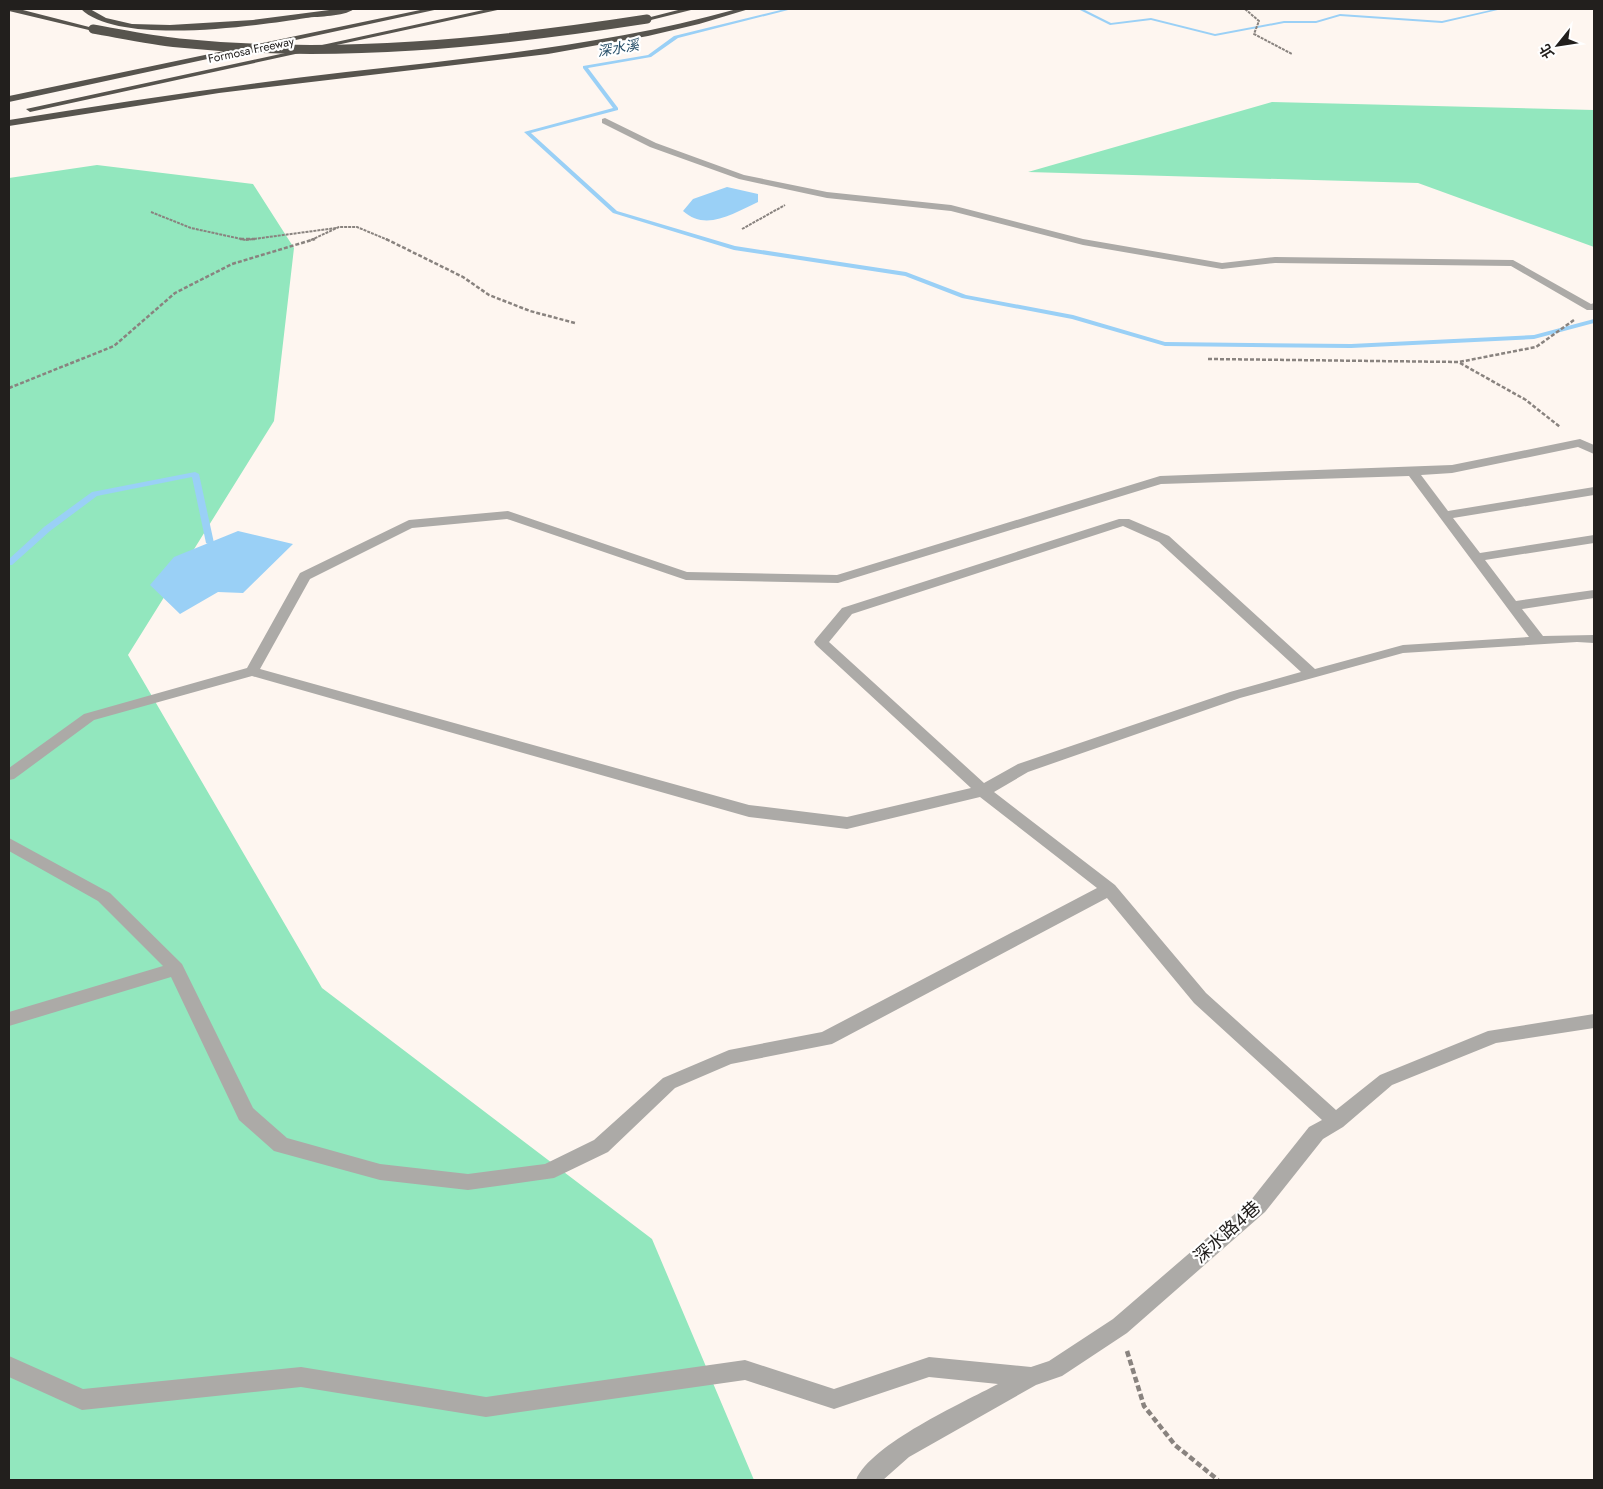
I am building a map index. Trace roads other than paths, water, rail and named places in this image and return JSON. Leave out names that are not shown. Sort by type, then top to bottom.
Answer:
[{"type":"highway","points":[[10,9],[93,29],[178,43],[254,49],[343,49],[519,38],[647,19],[691,9]]},
{"type":"highway","points":[[85,9],[89,14],[107,22],[127,26],[167,28],[254,22],[350,9]]},
{"type":"highway","name":"Formosa Freeway","points":[[9,99],[435,9]]},
{"type":"highway","name":"Formosa Freeway","points":[[9,114],[498,9]]},
{"type":"highway","points":[[9,123],[207,93],[560,48],[687,25],[745,9]]},
{"type":"lane","points":[[605,121],[654,144],[742,177],[812,192],[951,208],[1083,242],[1222,266],[1275,260],[1513,263],[1592,307]]},
{"type":"lane","points":[[252,671],[305,576],[409,524],[508,515],[686,576],[838,579],[1160,480],[1412,472],[1452,469],[1580,442],[1594,450]]},
{"type":"lane","points":[[1412,472],[1540,641]]},
{"type":"lane","points":[[1445,515],[1594,491]]},
{"type":"lane","points":[[1311,673],[1164,539],[1124,522],[847,611],[821,642],[983,791],[1109,889],[1200,998],[1336,1121]]},
{"type":"lane","points":[[1477,557],[1594,539]]},
{"type":"lane","points":[[1513,606],[1594,594]]},
{"type":"lane","points":[[9,775],[89,717],[252,671],[749,811],[847,823],[983,791],[1023,768],[1235,695],[1403,648],[1577,638],[1594,639]]},
{"type":"lane","points":[[9,844],[104,897],[176,968],[246,1114],[281,1145],[380,1172],[468,1182],[547,1172],[601,1146],[669,1083],[729,1056],[826,1039],[1109,889]]},
{"type":"lane","points":[[9,1019],[176,968]]},
{"type":"lane","name":"深水路4巷","points":[[867,1480],[901,1449],[1031,1377],[1055,1369],[1120,1326],[1258,1206],[1316,1133],[1336,1121],[1386,1080],[1494,1036],[1594,1021]]},
{"type":"lane","points":[[9,1366],[82,1400],[301,1377],[486,1407],[744,1370],[834,1399],[929,1367],[1031,1377]]},
{"type":"water","points":[[727,187],[758,194],[758,202],[730,215],[711,220],[701,220],[683,211],[693,199]]},
{"type":"water","points":[[238,531],[293,544],[243,593],[218,592],[180,614],[150,585],[174,557]]},
{"type":"waterway","points":[[790,9],[676,37],[649,56],[585,67],[616,109],[527,132],[615,212],[734,248],[906,274],[964,297],[1073,317],[1165,344],[1351,346],[1534,337],[1594,321]]},
{"type":"waterway","name":"深水溪","points":[[1080,9],[1110,24],[1151,19],[1215,35],[1284,22],[1316,22],[1340,15],[1442,22],[1500,9]]},
{"type":"waterway","points":[[9,563],[47,529],[95,494],[195,474],[210,543]]}]
